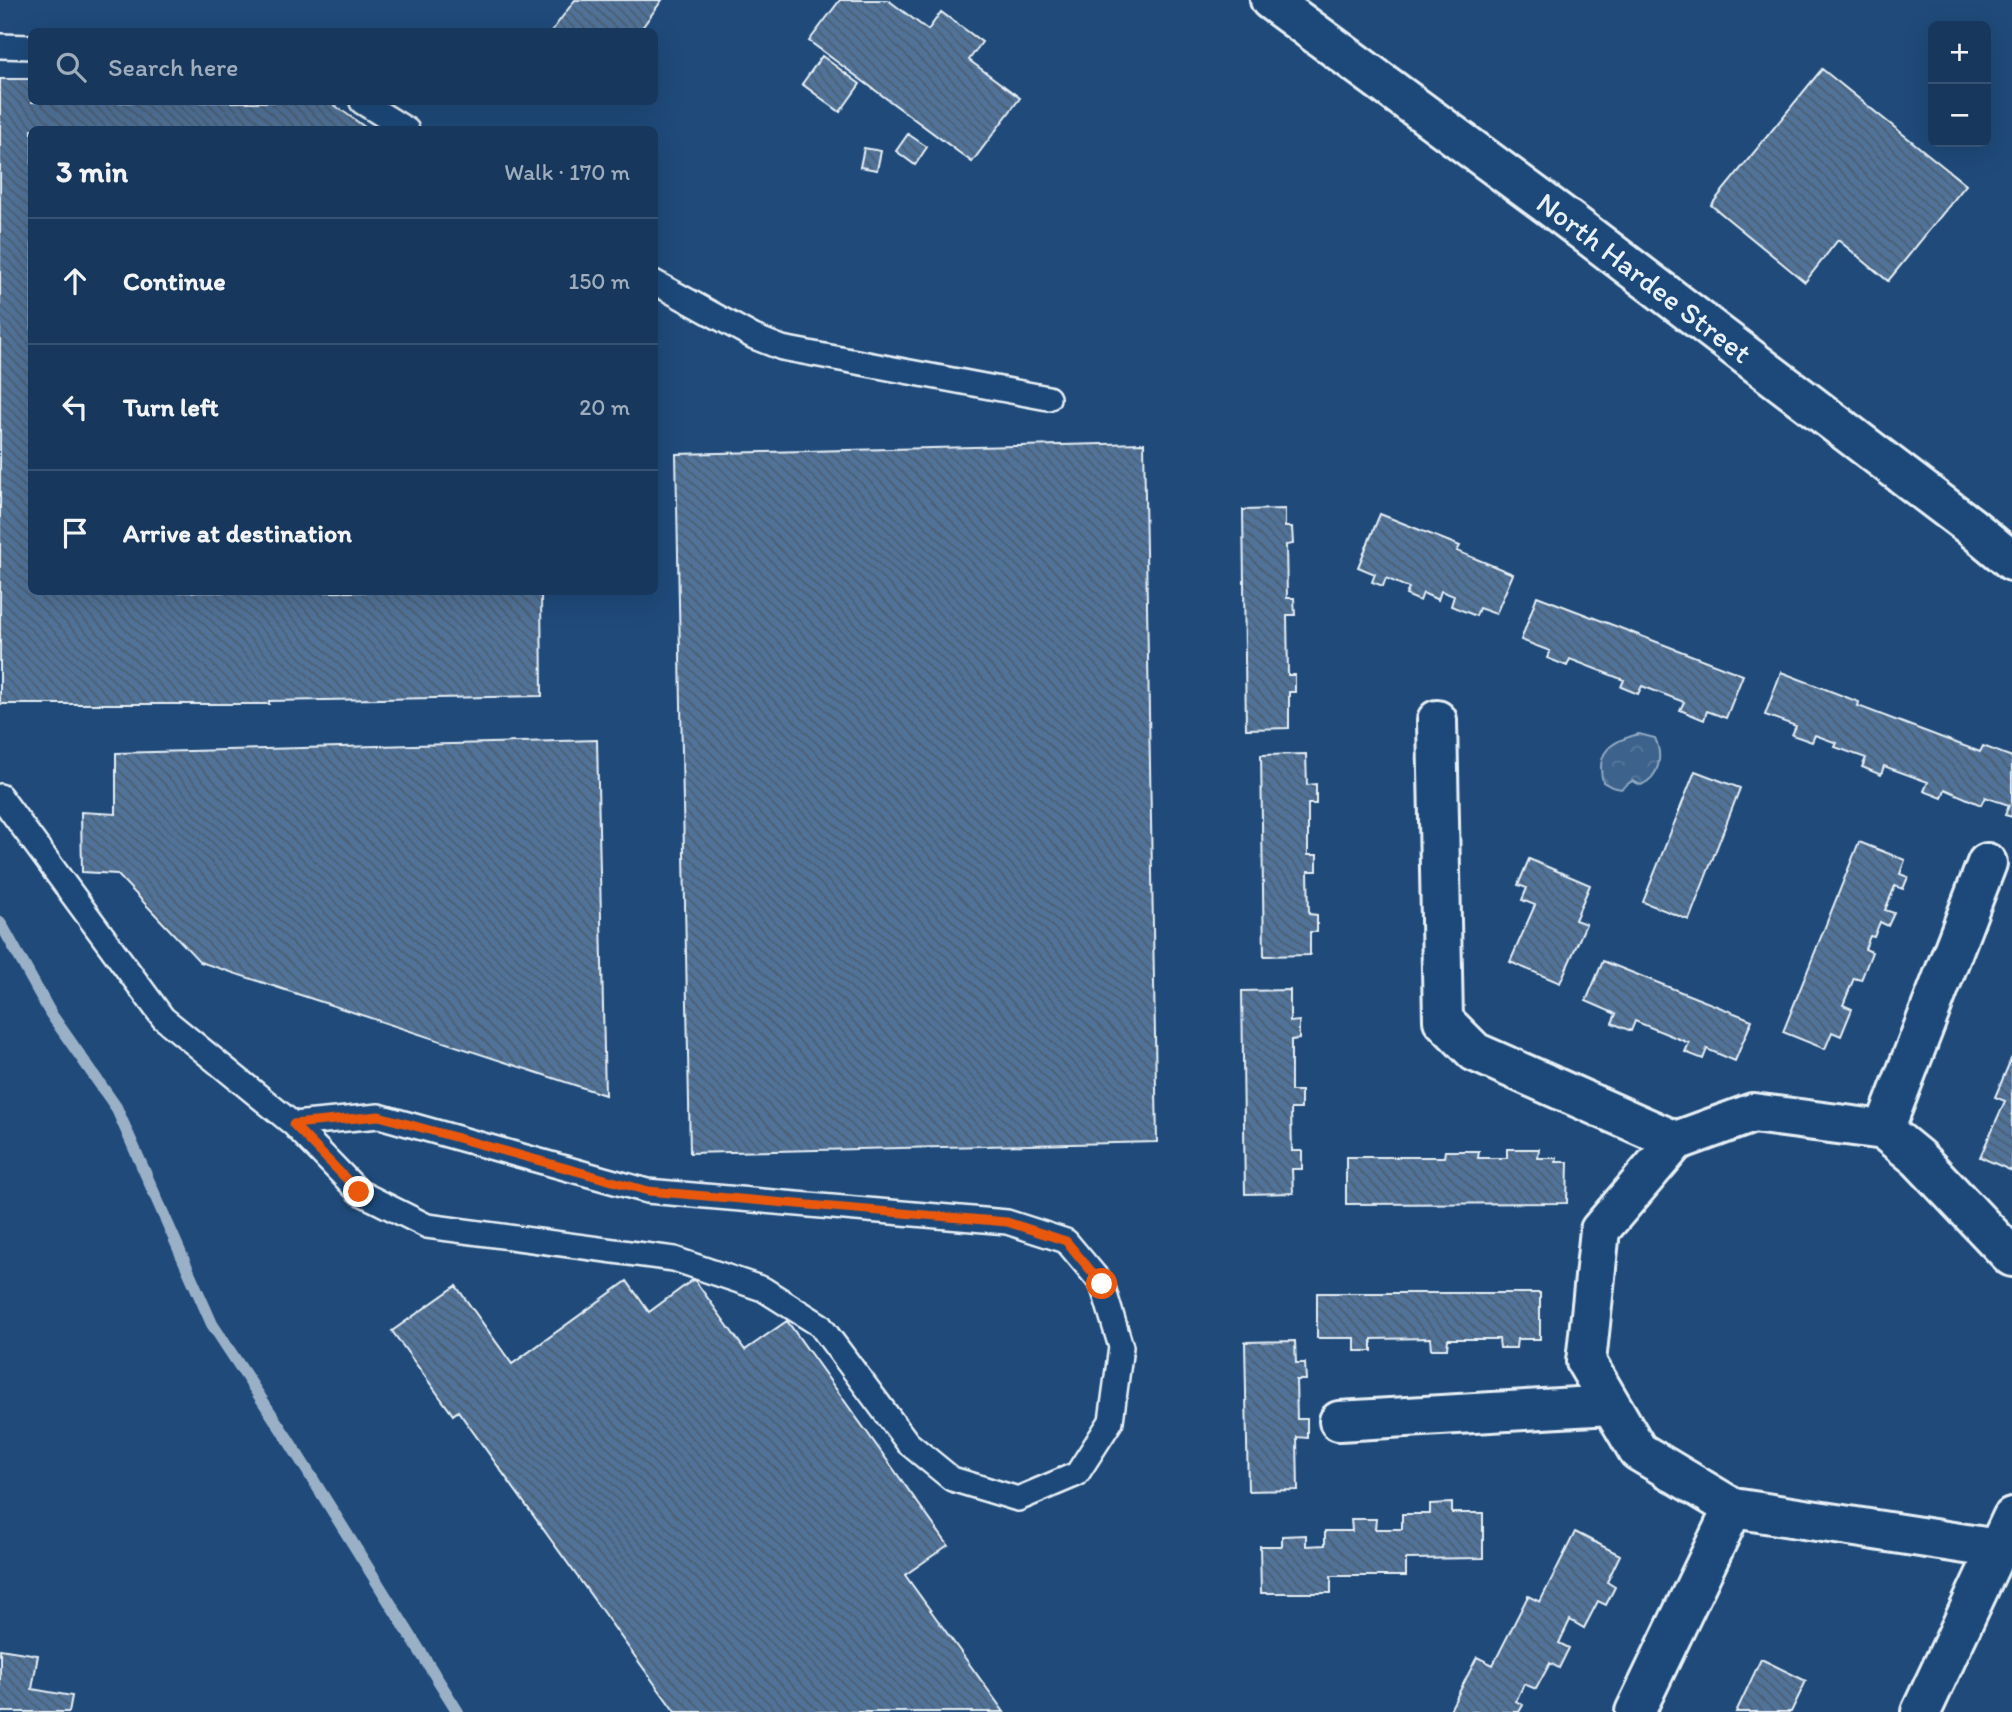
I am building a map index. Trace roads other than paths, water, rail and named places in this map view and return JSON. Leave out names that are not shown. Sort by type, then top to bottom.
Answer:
[{"type":"street","name":"North Hardee Street","points":[[1270,0],[1578,228],[1970,526],[2012,561]]},
{"type":"street","points":[[1437,720],[1443,1020],[1475,1052],[1676,1141]]},
{"type":"street","points":[[1884,1129],[1987,863]]},
{"type":"street","points":[[1921,1712],[2005,1534],[1732,1508],[1638,1451],[1586,1362],[1600,1230],[1676,1141],[1753,1113],[1884,1129],[1918,1158],[2012,1257]]},
{"type":"street","points":[[1339,1420],[1611,1405]]},
{"type":"street","points":[[1634,1712],[1732,1508]]},
{"type":"lane","points":[[0,46],[28,47]]},
{"type":"lane","points":[[367,105],[401,126]]},
{"type":"lane","points":[[658,284],[754,337],[782,348],[1048,398]]},
{"type":"lane","points":[[0,796],[163,1018],[293,1124],[359,1192],[427,1226],[674,1259],[763,1289],[820,1325],[908,1443],[951,1479],[1018,1499],[1077,1474],[1111,1421],[1121,1347],[1102,1284],[1066,1241],[1007,1222],[648,1191],[379,1116],[293,1124]]},
{"type":"waterway","points":[[0,922],[51,1014],[116,1107],[212,1324],[287,1438],[458,1712]]}]
